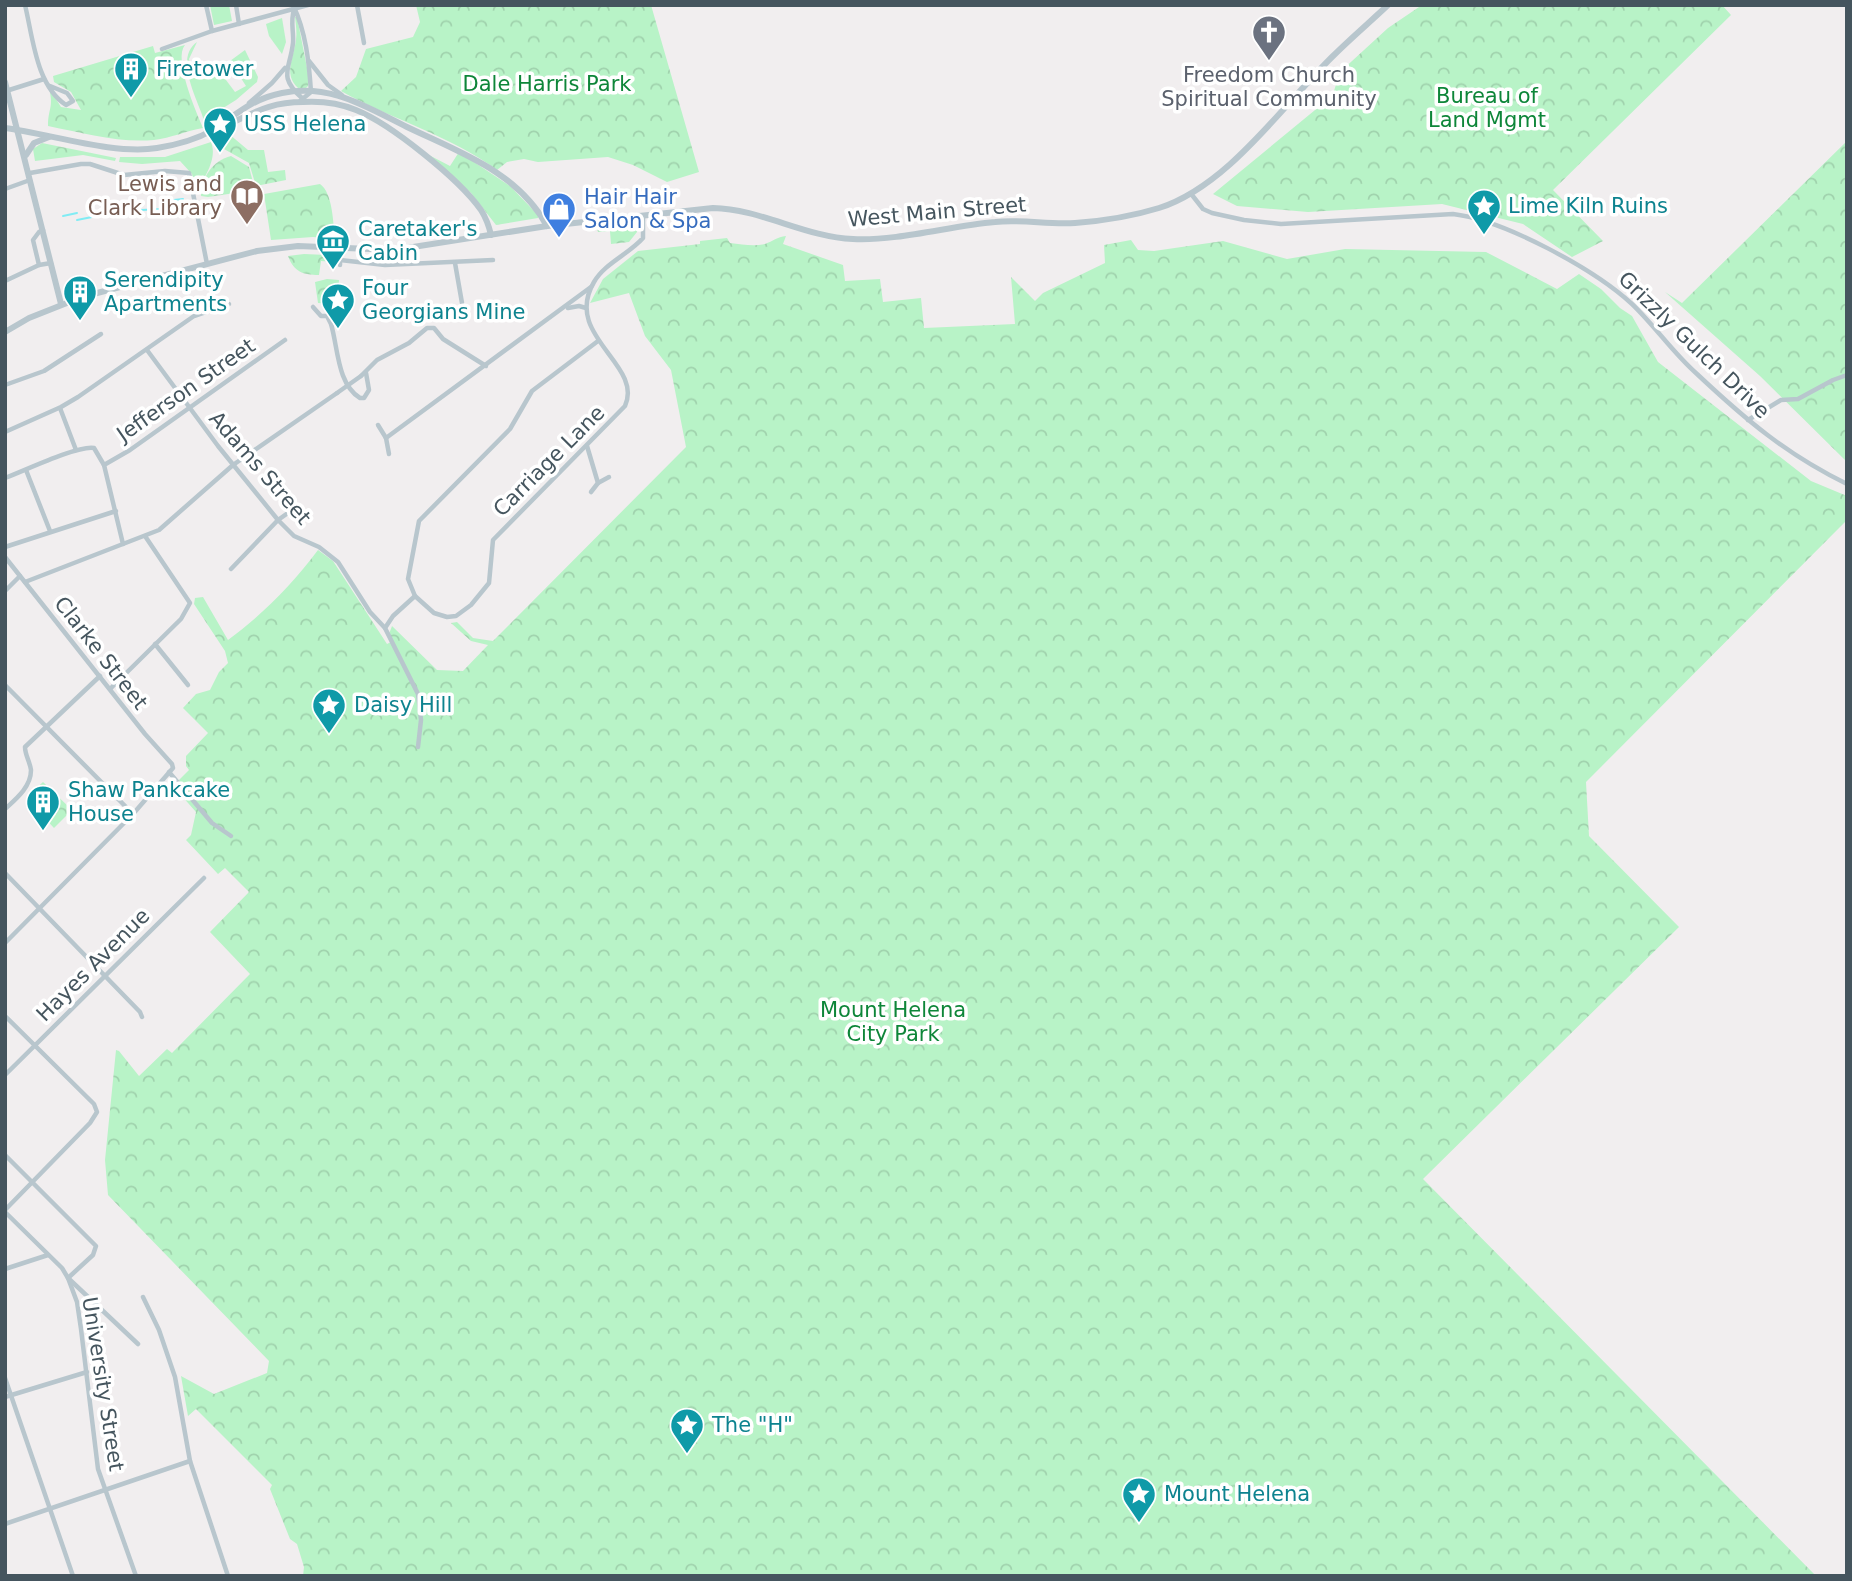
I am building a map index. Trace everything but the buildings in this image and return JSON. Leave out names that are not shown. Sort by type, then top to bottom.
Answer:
[{"type":"street","points":[[24,5],[44,79],[66,105],[73,101],[67,93],[50,86]]},
{"type":"street","points":[[206,5],[212,31]]},
{"type":"street","points":[[236,5],[239,24]]},
{"type":"street","points":[[162,49],[212,31],[308,5]]},
{"type":"street","points":[[357,5],[365,43]]},
{"type":"street","points":[[1192,195],[1235,158],[1333,56],[1388,5]]},
{"type":"street","points":[[294,7],[299,15],[309,60],[311,92],[303,101]]},
{"type":"street","points":[[211,131],[249,103],[286,67],[293,46],[291,18],[294,7]]},
{"type":"street","points":[[309,60],[328,85],[342,95],[458,149],[490,168],[528,199],[547,226]]},
{"type":"street","points":[[286,67],[295,91],[303,101]]},
{"type":"street","points":[[6,91],[44,79]]},
{"type":"street","points":[[5,82],[61,304]]},
{"type":"street","points":[[249,103],[295,91],[342,95]]},
{"type":"street","points":[[5,128],[139,149],[185,141],[263,107],[303,101],[354,109],[398,135],[456,183],[480,209],[491,235]]},
{"type":"street","points":[[26,157],[34,143],[52,136]]},
{"type":"street","points":[[5,189],[30,176],[81,164],[90,164],[124,175],[165,171],[189,173],[207,264]]},
{"type":"street","name":"West Main Street","points":[[5,332],[61,304],[277,248],[394,250],[547,226],[713,208],[731,209],[828,235],[864,239],[998,221],[1075,223],[1149,211],[1192,195]]},
{"type":"street","name":"Grizzly Gulch Drive","points":[[1192,195],[1203,209],[1212,213],[1281,224],[1335,223],[1437,214],[1479,219],[1575,264],[1604,281],[1634,307],[1694,372],[1748,421],[1783,448],[1847,484]]},
{"type":"street","points":[[561,311],[574,307],[586,308],[592,286],[599,275],[637,245],[643,237],[643,216]]},
{"type":"street","points":[[39,265],[33,240],[43,230]]},
{"type":"street","points":[[334,247],[333,254],[340,263],[385,265],[493,260]]},
{"type":"street","points":[[5,281],[39,265],[51,263]]},
{"type":"street","points":[[455,263],[462,303]]},
{"type":"street","points":[[386,438],[592,286]]},
{"type":"street","points":[[5,432],[60,408],[194,316],[229,304]]},
{"type":"street","points":[[313,307],[321,316],[327,316],[343,376],[351,390],[360,398],[364,398],[369,390],[364,375]]},
{"type":"street","name":"Carriage Lane","points":[[415,596],[434,613],[447,617],[456,616],[471,605],[489,583],[493,540],[622,410],[629,395],[627,383],[598,341],[589,323],[586,308]]},
{"type":"street","points":[[25,582],[159,530],[233,465],[364,375],[377,360],[409,343],[428,328],[434,328],[443,339],[486,366]]},
{"type":"street","points":[[5,385],[44,371],[101,334]]},
{"type":"street","name":"Jefferson Street","points":[[104,465],[130,450],[285,340]]},
{"type":"street","points":[[385,628],[415,596],[408,579],[419,521],[510,429],[532,391],[598,341]]},
{"type":"street","name":"Adams Street","points":[[147,350],[189,409],[278,520],[294,536],[319,547],[338,562],[370,612],[385,628],[418,694],[421,720],[418,747]]},
{"type":"street","points":[[1748,421],[1781,400],[1798,399],[1847,375]]},
{"type":"street","points":[[60,408],[76,450]]},
{"type":"street","points":[[378,425],[386,438],[389,454]]},
{"type":"street","points":[[587,446],[598,483]]},
{"type":"street","points":[[5,478],[76,450],[89,447],[94,449],[104,465],[123,544]]},
{"type":"street","points":[[26,470],[51,531]]},
{"type":"street","points":[[591,492],[598,483],[609,477]]},
{"type":"street","points":[[231,569],[278,520],[295,508]]},
{"type":"street","points":[[5,547],[116,510]]},
{"type":"street","points":[[110,689],[181,619],[190,603],[145,537]]},
{"type":"street","name":"Clarke Street","points":[[5,557],[172,764],[171,770],[212,822],[231,836]]},
{"type":"street","points":[[5,591],[20,576]]},
{"type":"street","points":[[155,644],[188,685]]},
{"type":"street","points":[[5,810],[22,793],[28,781],[31,769],[25,747],[100,676]]},
{"type":"street","points":[[5,685],[133,814]]},
{"type":"street","points":[[5,943],[133,814],[171,770]]},
{"type":"street","points":[[5,873],[142,1017]]},
{"type":"street","name":"Hayes Avenue","points":[[5,1075],[204,878]]},
{"type":"street","points":[[5,1016],[94,1104],[97,1112],[5,1211],[62,1268],[68,1278],[138,1344]]},
{"type":"street","points":[[5,1155],[33,1183]]},
{"type":"street","name":"University Street","points":[[33,1183],[96,1246],[93,1255],[68,1278],[77,1302],[98,1469],[136,1576]]},
{"type":"street","points":[[5,1269],[48,1255]]},
{"type":"street","points":[[144,1297],[175,1377],[191,1461],[228,1576]]},
{"type":"street","points":[[8,1396],[87,1372]]},
{"type":"street","points":[[5,1378],[8,1396],[73,1576]]},
{"type":"street","points":[[5,1524],[191,1461]]},
{"type":"green space","points":[[210,5],[229,5],[232,21],[214,25]]},
{"type":"green space","name":"Dale Harris Park","points":[[416,5],[651,5],[699,172],[667,182],[633,165],[608,157],[538,162],[524,159],[507,162],[497,170],[441,137],[341,91],[356,77],[366,49],[413,37],[420,22]]},
{"type":"green space","name":"Bureau of Land Mgmt","points":[[1422,5],[1722,5],[1731,15],[1553,190],[1603,241],[1572,257],[1523,224],[1442,204],[1308,212],[1237,206],[1213,194],[1326,101],[1333,94],[1340,72],[1388,28]]},
{"type":"green space","points":[[295,17],[309,78],[306,88],[298,88],[290,71],[296,37]]},
{"type":"green space","points":[[282,18],[286,42],[282,54],[269,36],[266,24]]},
{"type":"green space","points":[[197,42],[189,59],[192,75],[199,74],[202,78],[220,72],[235,92],[246,86],[230,61],[245,50],[258,77],[257,82],[236,100],[204,120],[187,68],[190,49]]},
{"type":"green space","points":[[185,45],[182,52],[184,73],[203,128],[141,141],[101,137],[48,126],[51,104],[49,88],[61,107],[81,110],[71,92],[54,82],[53,76],[153,46],[155,53]]},
{"type":"green space","points":[[229,134],[248,150],[264,150],[268,172],[285,170],[286,180],[256,186],[249,163],[224,149],[215,139]]},
{"type":"green space","points":[[1847,141],[1847,462],[1760,376],[1665,292],[1682,303]]},
{"type":"green space","points":[[211,142],[211,162],[196,192],[192,174],[180,161],[142,164],[119,162],[120,157],[165,157]]},
{"type":"green space","points":[[42,143],[116,158],[115,161],[83,155],[35,161],[33,149]]},
{"type":"green space","points":[[459,152],[510,186],[538,218],[496,225],[471,193],[427,154],[450,166]]},
{"type":"green space","points":[[231,156],[249,167],[255,190],[201,196],[209,171],[219,161]]},
{"type":"green space","points":[[320,184],[330,201],[335,239],[313,237],[271,240],[264,194]]},
{"type":"green space","points":[[636,224],[637,232],[629,242],[611,244],[610,231],[598,232],[597,229]]},
{"type":"green space","name":"Mount Helena City Park","points":[[786,236],[783,244],[843,265],[845,281],[880,279],[883,302],[921,298],[924,328],[1015,324],[1011,277],[1035,301],[1043,293],[1105,263],[1104,245],[1131,240],[1138,250],[1154,251],[1223,241],[1287,259],[1345,249],[1486,252],[1557,289],[1579,274],[1632,316],[1658,362],[1811,481],[1847,496],[1847,520],[1586,782],[1589,836],[1679,927],[1423,1179],[1816,1576],[303,1576],[304,1567],[297,1544],[290,1539],[270,1489],[272,1485],[196,1409],[188,1416],[181,1376],[214,1394],[267,1373],[269,1361],[108,1195],[105,1160],[116,1050],[139,1076],[167,1049],[172,1053],[250,974],[210,932],[249,892],[225,868],[218,874],[186,840],[191,835],[196,812],[173,786],[189,770],[186,756],[208,733],[183,708],[196,694],[210,690],[219,672],[228,663],[225,651],[194,604],[195,598],[203,597],[228,640],[276,598],[318,550],[333,561],[387,644],[391,642],[389,634],[392,626],[437,670],[463,671],[488,645],[471,641],[451,623],[457,622],[473,638],[493,641],[686,447],[671,370],[645,336],[629,293],[590,303],[603,279],[638,251],[727,238],[730,243],[761,245]]},
{"type":"green space","points":[[327,255],[334,262],[321,261],[319,275],[304,273],[293,266],[288,256]]},
{"type":"green space","points":[[339,280],[338,292],[332,304],[318,303],[315,282]]},
{"type":"green space","points":[[43,782],[72,810],[54,828],[26,798]]},
{"type":"waterway","points":[[174,200],[183,199]]},
{"type":"waterway","points":[[141,210],[164,209]]},
{"type":"waterway","points":[[63,216],[77,213]]},
{"type":"waterway","points":[[77,220],[92,217]]},
{"type":"place","name":"Freedom Church Spiritual Community","points":[[1269,62]]},
{"type":"place","name":"Firetower","points":[[131,99]]},
{"type":"place","name":"USS Helena","points":[[220,154]]},
{"type":"place","name":"Lewis and Clark Library","points":[[247,226]]},
{"type":"place","name":"Lime Kiln Ruins","points":[[1484,236]]},
{"type":"place","name":"Hair Hair Salon & Spa","points":[[559,239]]},
{"type":"place","name":"Caretaker's Cabin","points":[[333,271]]},
{"type":"place","name":"Serendipity Apartments","points":[[80,322]]},
{"type":"place","name":"Four Georgians Mine","points":[[338,330]]},
{"type":"place","name":"Daisy Hill","points":[[329,735]]},
{"type":"place","name":"Shaw Pankcake House","points":[[43,832]]},
{"type":"place","name":"The \"H\"","points":[[687,1455]]},
{"type":"place","name":"Mount Helena","points":[[1139,1524]]}]
